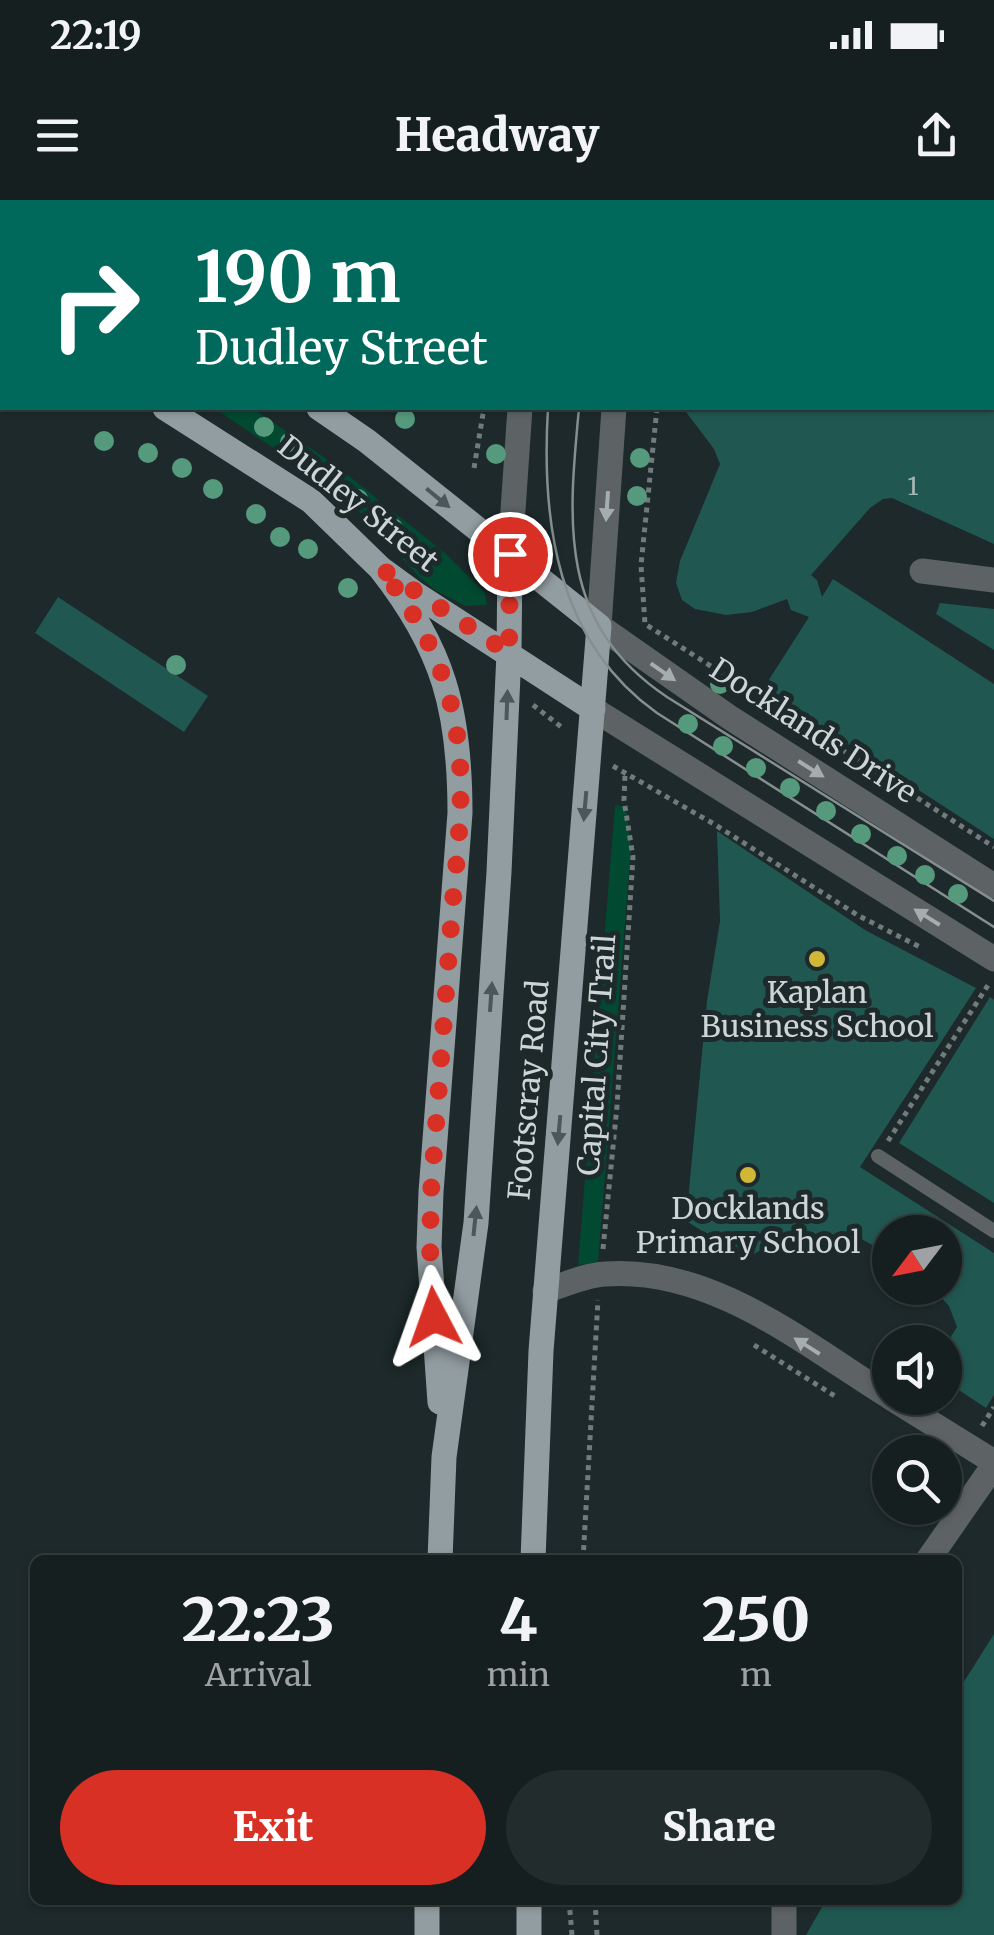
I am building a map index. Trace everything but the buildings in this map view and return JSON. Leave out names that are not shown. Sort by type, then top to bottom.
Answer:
[{"type":"main road","name":"Dudley Street","points":[[168,410],[310,501],[380,568],[594,708]]},
{"type":"main road","name":"Dudley Street","points":[[323,410],[599,626]]},
{"type":"main road","name":"Footscray Road","points":[[440,1555],[444,1457],[476,1223],[497,911],[510,554]]},
{"type":"main road","name":"Footscray Road","points":[[380,568],[412,610],[438,660],[459,745],[460,813],[430,1248],[444,1457]]},
{"type":"main road","name":"Footscray Road","points":[[532,1555],[546,1290],[599,626]]},
{"type":"main road","points":[[427,1905],[427,1935]]},
{"type":"main road","points":[[528,1935],[529,1905]]},
{"type":"street","points":[[510,554],[520,410]]},
{"type":"street","points":[[599,626],[614,410]]},
{"type":"street","points":[[922,571],[994,580]]},
{"type":"street","name":"Docklands Drive","points":[[599,626],[729,717],[994,886]]},
{"type":"street","points":[[594,708],[994,959]]},
{"type":"street","points":[[546,1290],[600,1274],[638,1274],[684,1283],[722,1296],[872,1386]]},
{"type":"street","points":[[918,1415],[994,1464],[931,1555]]},
{"type":"street","points":[[784,1905],[784,1935]]},
{"type":"lane","points":[[878,1156],[994,1230]]},
{"type":"path","points":[[474,468],[484,410]]},
{"type":"path","points":[[657,410],[641,564],[644,624],[994,847]]},
{"type":"path","points":[[507,685],[625,774],[714,824],[859,916],[924,949]]},
{"type":"path","name":"Capital City Trail","points":[[583,1555],[600,1274],[618,1106],[633,857],[624,800],[625,774]]},
{"type":"path","points":[[878,1156],[990,982],[994,984]]},
{"type":"path","points":[[742,1337],[842,1400]]},
{"type":"path","points":[[977,1434],[994,1407]]},
{"type":"path","points":[[569,1905],[572,1935]]},
{"type":"path","points":[[595,1905],[597,1935]]},
{"type":"green space","points":[[217,410],[255,410],[334,464],[445,553],[485,593],[487,605],[465,606],[435,590],[344,496]]},
{"type":"green space","points":[[615,805],[626,807],[631,848],[598,1263],[578,1265]]},
{"type":"tram line","points":[[548,410],[548,494],[562,577],[597,651],[623,684],[657,713],[994,927]]},
{"type":"tram line","points":[[579,410],[573,491],[578,568],[588,604],[606,637],[631,668],[667,697],[994,901]]},
{"type":"place","name":"Kaplan Business School","points":[[817,959]]},
{"type":"place","name":"Docklands Primary School","points":[[748,1175]]},
{"type":"route","points":[[434,1317],[431,1192],[460,813],[459,745],[438,660],[412,610],[380,568],[509,653],[510,554]]}]
